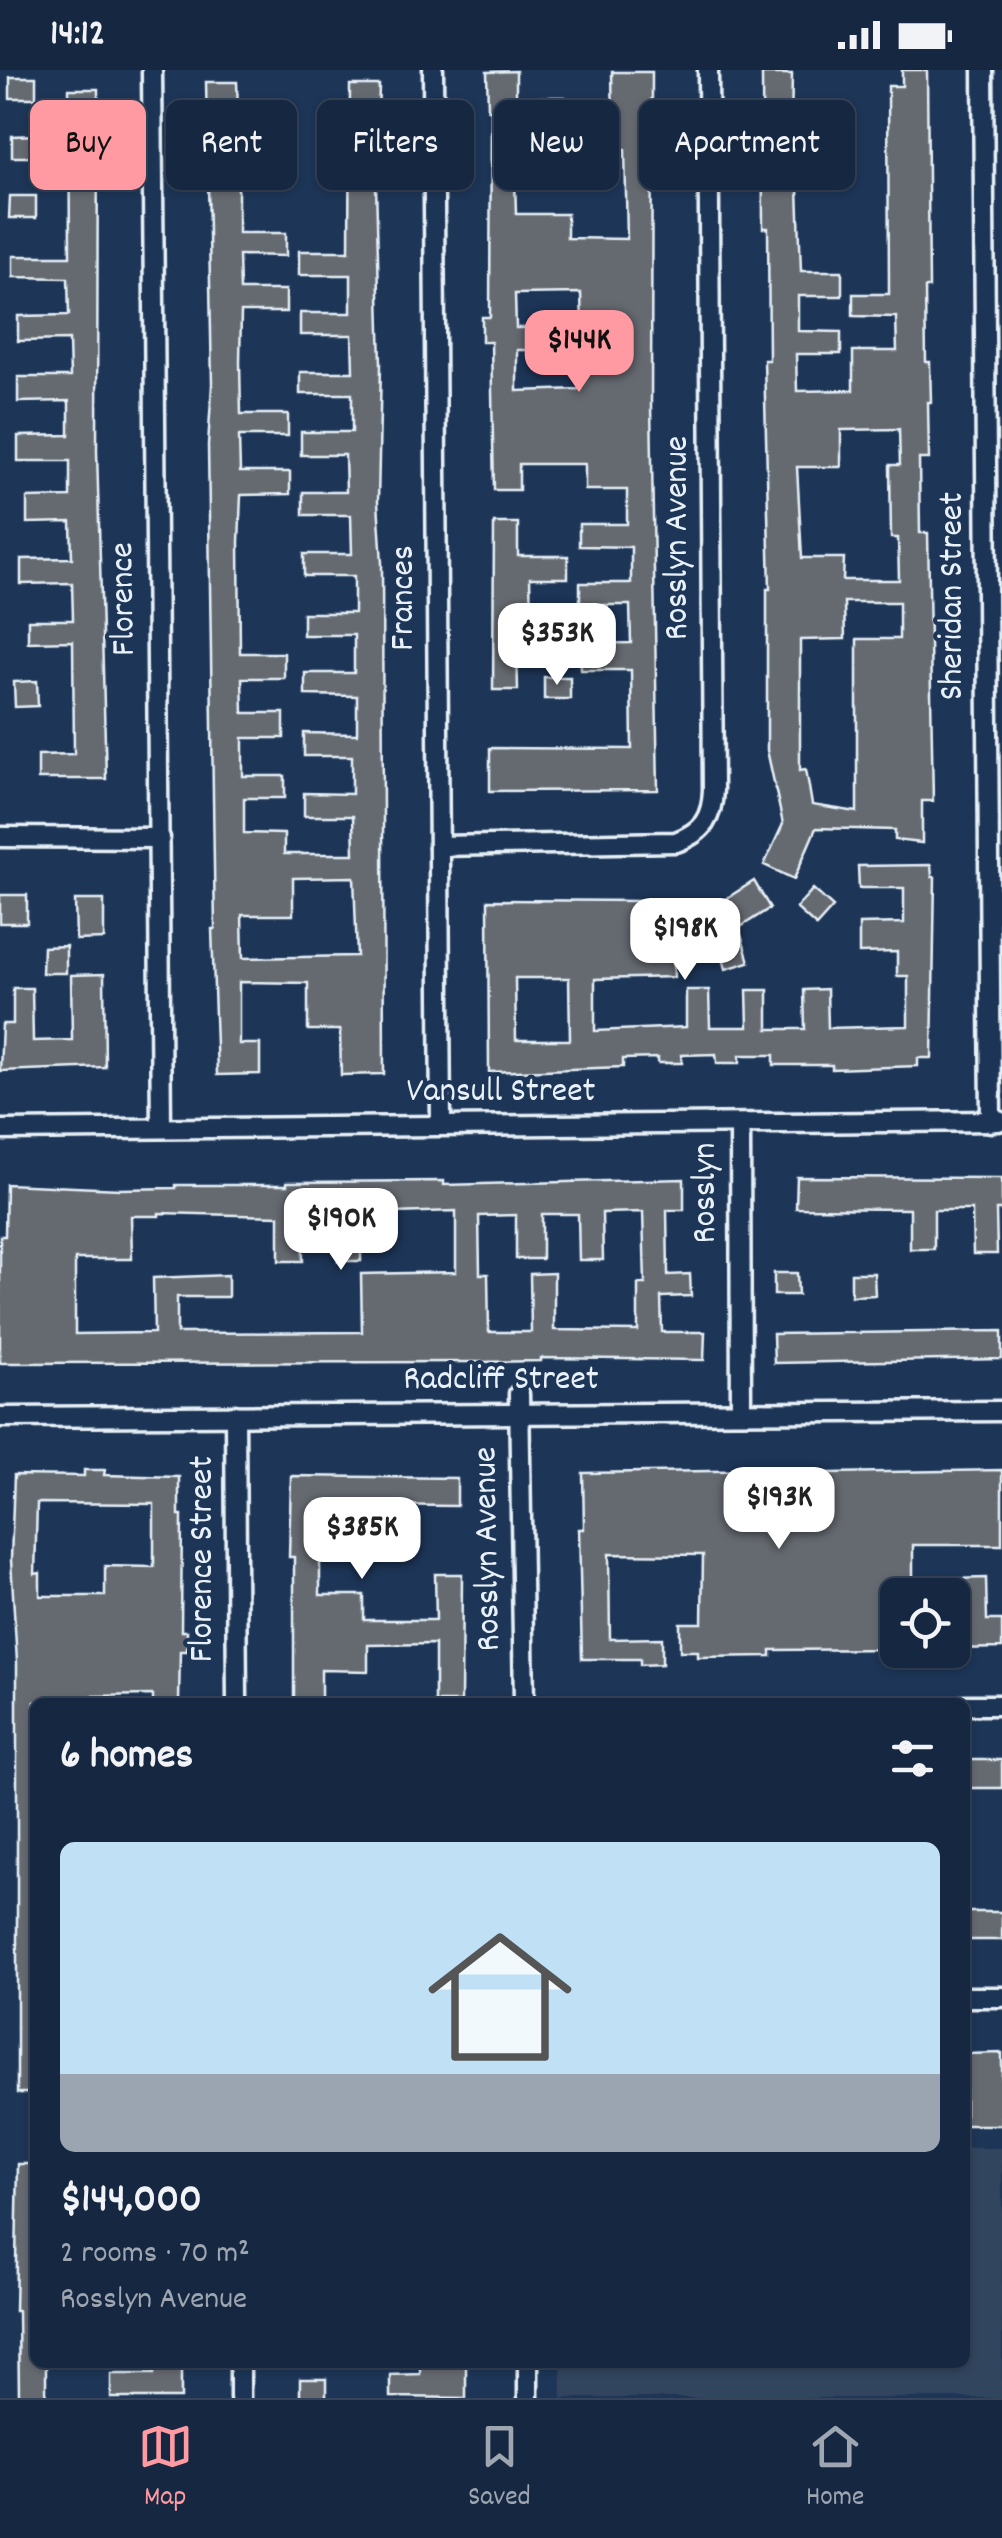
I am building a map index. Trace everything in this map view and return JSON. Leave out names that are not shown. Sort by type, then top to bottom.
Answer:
[{"type":"street","name":"Florence","points":[[152,70],[161,1128]]},
{"type":"street","name":"Frances","points":[[433,70],[441,1125]]},
{"type":"street","name":"Rosslyn Avenue","points":[[439,846],[676,842],[706,824],[713,806],[708,70]]},
{"type":"street","name":"Sheridan Street","points":[[983,70],[996,1122]]},
{"type":"street","points":[[0,838],[160,838]]},
{"type":"street","name":"Vansull Street","points":[[0,1130],[996,1122]]},
{"type":"street","name":"Rosslyn","points":[[740,1124],[742,1412]]},
{"type":"street","name":"Rosslyn Avenue","points":[[519,1404],[524,1698]]},
{"type":"street","name":"Radcliff Street","points":[[0,1417],[235,1415],[519,1404],[742,1412],[1002,1411]]},
{"type":"street","name":"Florence Street","points":[[235,1415],[237,1698]]},
{"type":"street","points":[[970,1705],[1002,1705]]},
{"type":"street","points":[[970,1997],[1002,1997]]},
{"type":"street","points":[[240,2368],[240,2398]]},
{"type":"street","points":[[528,2368],[528,2398]]},
{"type":"shaded area","points":[[970,2148],[1002,2148],[1002,2398],[562,2398],[561,2368],[970,2368]]},
{"type":"building","points":[[902,70],[927,70],[929,288],[925,288],[931,402],[929,459],[919,459],[920,533],[928,533],[933,801],[922,801],[922,843],[895,840],[895,830],[816,828],[794,879],[764,865],[783,824],[767,750],[770,589],[764,360],[769,360],[768,228],[763,228],[763,190],[798,190],[801,271],[842,271],[842,296],[798,296],[798,331],[841,332],[841,354],[796,354],[797,391],[853,390],[853,351],[897,351],[896,317],[853,316],[853,294],[889,294],[888,86],[902,86]],"holes":[[[899,429],[900,465],[890,465],[891,538],[898,538],[899,580],[843,580],[844,558],[802,558],[797,467],[841,467],[841,430]],[[844,602],[899,602],[899,639],[857,639],[857,812],[812,805],[806,769],[800,770],[800,640],[845,639]]]},
{"type":"building","points":[[516,71],[516,97],[565,97],[494,100],[494,190],[515,190],[516,214],[567,214],[567,238],[627,239],[625,149],[619,149],[619,100],[613,100],[612,72],[652,72],[652,100],[639,100],[639,190],[652,190],[658,790],[490,791],[490,748],[632,749],[631,670],[581,670],[580,644],[631,643],[630,605],[580,605],[580,583],[631,583],[631,547],[579,546],[579,524],[627,524],[627,490],[585,490],[585,464],[519,464],[519,490],[494,490],[491,342],[482,342],[482,317],[490,317],[487,72]],"holes":[[[581,293],[582,327],[516,328],[515,294]],[[517,350],[580,350],[580,389],[517,391]]]},
{"type":"building","points":[[762,74],[792,74],[792,100],[762,100]]},
{"type":"building","points":[[10,77],[36,77],[36,98],[10,98]]},
{"type":"building","points":[[206,82],[237,82],[238,100],[206,100]]},
{"type":"building","points":[[350,85],[379,85],[379,100],[350,100]]},
{"type":"building","points":[[69,89],[98,89],[98,100],[69,100]]},
{"type":"building","points":[[30,135],[30,157],[12,157],[12,136]]},
{"type":"building","points":[[70,190],[98,190],[97,451],[106,779],[38,779],[38,755],[74,754],[73,641],[28,642],[28,620],[73,620],[72,583],[21,584],[21,559],[72,558],[71,522],[27,523],[27,498],[70,497],[70,461],[18,461],[18,436],[69,435],[69,401],[18,402],[18,377],[70,377],[69,340],[18,341],[18,316],[69,315],[68,278],[13,277],[13,256],[70,256]]},
{"type":"building","points":[[208,190],[238,190],[238,233],[286,233],[286,256],[239,255],[240,290],[286,290],[286,312],[241,312],[241,414],[288,414],[288,436],[239,436],[240,472],[290,472],[290,494],[241,495],[240,653],[284,653],[284,678],[242,678],[243,713],[284,713],[284,738],[243,738],[243,776],[285,776],[285,798],[244,798],[244,833],[284,834],[284,854],[354,854],[353,816],[304,816],[304,793],[352,794],[352,756],[304,756],[304,733],[357,734],[357,696],[305,695],[305,673],[354,673],[354,635],[303,635],[303,613],[354,613],[354,576],[304,576],[304,554],[352,554],[351,515],[303,515],[303,492],[346,492],[345,455],[301,455],[301,432],[352,432],[352,394],[300,394],[300,372],[353,372],[352,335],[300,335],[300,313],[351,313],[351,275],[299,275],[299,251],[349,251],[349,190],[376,190],[381,365],[378,502],[382,563],[384,1074],[341,1075],[340,1030],[308,1030],[308,983],[239,982],[239,1044],[260,1044],[260,1074],[217,1075],[208,445],[212,384]],"holes":[[[354,877],[357,956],[243,958],[242,915],[293,915],[293,878]]]},
{"type":"building","points":[[10,196],[36,196],[36,218],[9,218]]},
{"type":"building","points":[[494,523],[518,523],[518,556],[568,556],[568,578],[530,578],[531,619],[569,620],[569,642],[517,642],[518,690],[493,690]]},
{"type":"building","points":[[544,677],[570,677],[570,699],[544,699]]},
{"type":"building","points":[[37,681],[38,706],[15,707],[14,682]]},
{"type":"building","points":[[931,865],[935,877],[932,1058],[918,1058],[918,1066],[832,1069],[832,1065],[774,1065],[774,1055],[740,1055],[740,1063],[717,1063],[716,1054],[681,1055],[682,1063],[658,1063],[658,1058],[623,1059],[623,1067],[489,1072],[488,900],[642,901],[708,910],[754,881],[770,908],[739,928],[749,962],[726,969],[719,943],[673,941],[674,977],[595,979],[595,1031],[686,1027],[686,990],[709,990],[710,1027],[748,1027],[747,990],[768,990],[768,1029],[805,1029],[804,990],[827,989],[828,1028],[908,1026],[908,976],[897,976],[897,952],[859,953],[859,924],[904,923],[904,888],[859,888],[858,866]],"holes":[[[515,978],[569,978],[570,1040],[516,1040]]]},
{"type":"building","points":[[813,889],[833,907],[816,926],[796,908]]},
{"type":"building","points":[[0,895],[27,895],[27,923],[0,923]]},
{"type":"building","points":[[75,900],[104,900],[104,939],[76,940]]},
{"type":"building","points":[[66,946],[66,973],[42,973],[43,947]]},
{"type":"building","points":[[104,974],[105,1067],[0,1071],[2,1024],[13,1024],[13,988],[32,988],[33,1041],[72,1040],[71,975]]},
{"type":"building","points":[[797,1177],[1002,1178],[1002,1210],[996,1210],[997,1254],[973,1254],[972,1210],[934,1210],[934,1249],[910,1249],[910,1209],[796,1208]]},
{"type":"building","points":[[684,1179],[684,1210],[667,1210],[668,1275],[690,1274],[691,1296],[661,1297],[662,1332],[705,1332],[704,1360],[0,1363],[0,1236],[5,1236],[6,1184],[120,1189],[287,1182],[444,1181],[444,1185]],"holes":[[[456,1211],[456,1272],[361,1274],[362,1332],[177,1333],[177,1297],[228,1297],[228,1275],[153,1278],[154,1333],[75,1334],[75,1259],[132,1259],[131,1216],[279,1216],[279,1261],[303,1261],[302,1212],[337,1212],[338,1261],[361,1261],[361,1214]],[[643,1212],[645,1284],[638,1284],[638,1331],[554,1330],[554,1273],[530,1274],[531,1332],[489,1332],[488,1274],[480,1274],[479,1216],[516,1215],[516,1259],[542,1259],[542,1214],[578,1214],[579,1260],[603,1260],[602,1213]]]},
{"type":"building","points":[[774,1273],[797,1273],[798,1295],[774,1295]]},
{"type":"building","points":[[851,1273],[874,1273],[875,1295],[851,1296]]},
{"type":"building","points":[[1002,1331],[1002,1359],[774,1363],[773,1334]]},
{"type":"building","points":[[84,1470],[105,1470],[104,1475],[179,1477],[181,1631],[187,1631],[187,1651],[180,1651],[179,1698],[30,1698],[30,2093],[17,2093],[17,1662],[11,1560],[14,1475],[84,1476]],"holes":[[[37,1503],[154,1504],[154,1567],[105,1566],[105,1596],[40,1596],[40,1573],[35,1574]]]},
{"type":"building","points":[[1002,1470],[1002,1545],[913,1545],[913,1578],[880,1578],[880,1649],[771,1650],[771,1656],[698,1657],[698,1651],[680,1651],[680,1623],[702,1623],[703,1555],[609,1554],[610,1639],[662,1638],[662,1664],[640,1665],[640,1659],[582,1659],[579,1529],[584,1529],[583,1473]]},
{"type":"building","points":[[291,1476],[457,1478],[457,1506],[367,1505],[366,1554],[320,1554],[320,1595],[364,1595],[364,1620],[436,1620],[435,1574],[462,1574],[461,1698],[435,1698],[435,1644],[368,1645],[368,1671],[321,1670],[321,1698],[294,1698],[294,1557],[289,1557]]},
{"type":"building","points":[[970,1578],[986,1578],[987,1620],[1002,1620],[1002,1648],[970,1649]]},
{"type":"building","points":[[970,1760],[1002,1760],[1002,1788],[970,1788]]},
{"type":"building","points":[[970,1912],[1002,1912],[1002,1940],[970,1940]]},
{"type":"building","points":[[1002,2053],[1002,2125],[970,2125],[970,2054]]},
{"type":"building","points":[[18,2164],[30,2164],[30,2368],[46,2368],[46,2398],[19,2398],[15,2311]]},
{"type":"building","points":[[154,2368],[181,2368],[181,2398],[111,2398],[111,2374],[154,2374]]},
{"type":"building","points":[[420,2368],[466,2368],[466,2398],[390,2397],[390,2375],[420,2374]]},
{"type":"building","points":[[300,2379],[326,2379],[326,2398],[300,2398]]}]
